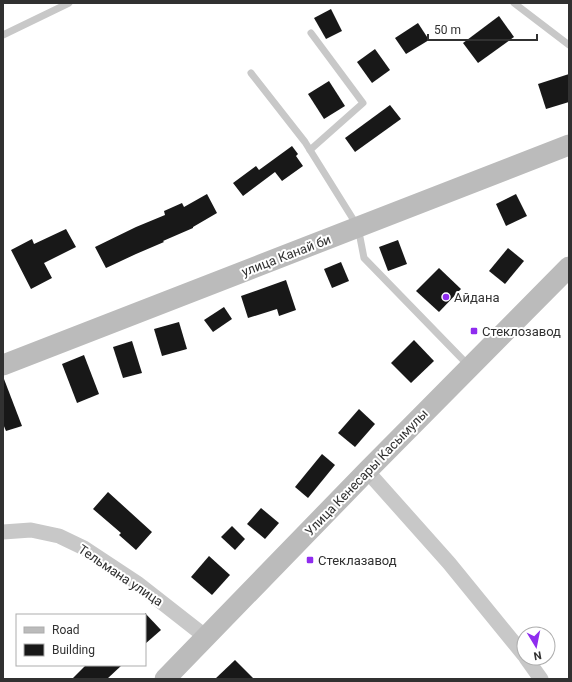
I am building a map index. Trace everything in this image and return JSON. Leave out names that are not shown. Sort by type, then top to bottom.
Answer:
[{"type":"main road","name":"улица Канай би","points":[[3,365],[569,145]]},
{"type":"main road","name":"Улица Кенесары Касымулы","points":[[165,679],[367,471],[569,267]]},
{"type":"street","points":[[367,471],[449,563],[516,645]]},
{"type":"street","name":"Тельмана улица","points":[[3,532],[31,530],[59,536],[84,548],[137,583],[206,637]]},
{"type":"street","points":[[532,666],[541,679]]},
{"type":"lane","points":[[3,35],[70,3]]},
{"type":"lane","points":[[514,3],[569,44]]},
{"type":"lane","points":[[310,150],[364,103],[311,33]]},
{"type":"lane","points":[[251,73],[310,150],[358,227],[364,258],[470,367]]},
{"type":"building","points":[[331,9],[342,31],[326,39],[314,18]]},
{"type":"building","points":[[499,16],[514,37],[478,63],[463,43]]},
{"type":"building","points":[[418,23],[429,40],[406,54],[395,38]]},
{"type":"building","points":[[375,49],[390,70],[372,83],[357,62]]},
{"type":"building","points":[[569,74],[569,102],[546,109],[538,84]]},
{"type":"building","points":[[329,81],[345,106],[324,119],[308,94]]},
{"type":"building","points":[[390,105],[401,119],[355,152],[345,138]]},
{"type":"building","points":[[292,146],[298,154],[296,156],[303,166],[282,181],[275,172],[243,196],[233,183],[256,166],[259,170]]},
{"type":"building","points":[[207,194],[217,213],[193,228],[106,268],[95,247],[165,215],[164,211],[182,203],[184,207]]},
{"type":"building","points":[[516,194],[527,216],[506,226],[496,204]]},
{"type":"building","points":[[66,229],[76,247],[44,263],[52,278],[31,289],[11,250],[32,239],[34,244]]},
{"type":"building","points":[[398,240],[407,264],[388,271],[379,247]]},
{"type":"building","points":[[508,248],[524,261],[505,284],[489,271]]},
{"type":"building","points":[[341,262],[349,281],[332,288],[324,269]]},
{"type":"building","points":[[439,268],[461,289],[439,312],[416,291]]},
{"type":"building","points":[[286,280],[296,310],[279,316],[277,309],[248,318],[241,296]]},
{"type":"building","points":[[224,307],[232,319],[213,332],[204,320]]},
{"type":"building","points":[[179,322],[187,349],[162,356],[154,329]]},
{"type":"building","points":[[414,340],[434,361],[411,383],[391,363]]},
{"type":"building","points":[[132,341],[142,373],[123,378],[113,347]]},
{"type":"building","points":[[84,355],[99,394],[77,403],[62,364]]},
{"type":"building","points":[[4,379],[22,426],[6,431],[3,424]]},
{"type":"building","points":[[359,409],[375,424],[355,447],[338,433]]},
{"type":"building","points":[[322,454],[335,465],[308,498],[295,487]]},
{"type":"building","points":[[108,492],[152,532],[136,550],[119,535],[121,533],[93,509]]},
{"type":"building","points":[[261,508],[279,523],[265,539],[247,524]]},
{"type":"building","points":[[232,526],[245,539],[235,550],[221,537]]},
{"type":"building","points":[[209,556],[230,575],[212,595],[191,577]]},
{"type":"building","points":[[146,614],[161,630],[146,643]]},
{"type":"building","points":[[235,660],[254,679],[215,679]]},
{"type":"building","points":[[85,666],[121,666],[107,679],[72,679]]},
{"type":"place","name":"Айдана","points":[[446,297]]},
{"type":"place","name":"Стеклозавод","points":[[474,331]]},
{"type":"place","name":"Стеклазавод","points":[[310,560]]}]
